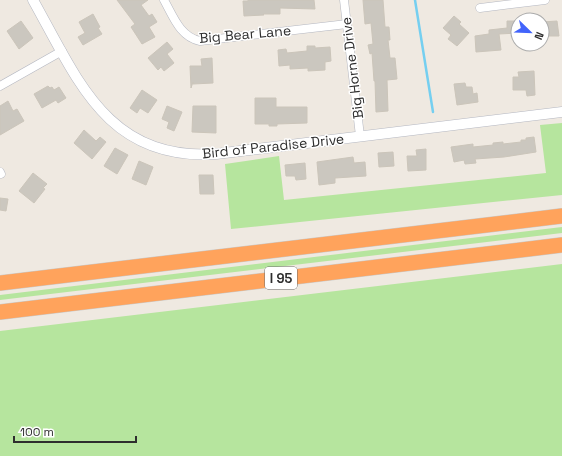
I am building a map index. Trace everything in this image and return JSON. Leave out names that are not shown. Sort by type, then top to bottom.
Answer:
[{"type":"highway","name":"I 95","points":[[0,283],[562,216]]},
{"type":"highway","name":"I 95","points":[[0,312],[562,245]]},
{"type":"street","name":"Bird of Paradise Drive","points":[[33,0],[86,92],[109,120],[125,132],[138,139],[169,151],[188,154],[216,154],[562,112]]},
{"type":"street","name":"Big Bear Lane","points":[[164,0],[183,32],[190,38],[200,40],[347,24]]},
{"type":"street","name":"Big Horne Drive","points":[[344,0],[360,136]]},
{"type":"street","points":[[480,8],[545,0]]},
{"type":"street","points":[[0,86],[62,51]]},
{"type":"green space","points":[[562,123],[562,195],[231,229],[225,164],[279,156],[284,200],[546,173],[540,125]]},
{"type":"green space","points":[[562,227],[562,233],[0,300],[0,295]]},
{"type":"green space","points":[[562,264],[562,456],[0,456],[0,331]]},
{"type":"building","points":[[117,0],[148,0],[141,5],[149,16],[152,14],[157,22],[149,27],[155,37],[142,44],[131,27],[135,24]]},
{"type":"building","points":[[314,0],[315,9],[280,8],[280,14],[244,16],[243,1]]},
{"type":"building","points":[[363,0],[383,0],[385,27],[389,27],[390,40],[388,40],[390,58],[395,58],[397,79],[387,80],[388,111],[376,112],[372,53],[370,54],[368,45],[373,44],[371,23],[365,24]]},
{"type":"building","points":[[93,14],[102,34],[83,45],[78,37],[85,33],[79,22]]},
{"type":"building","points":[[454,16],[461,22],[459,24],[469,33],[457,46],[448,39],[451,35],[443,28]]},
{"type":"building","points":[[21,21],[33,38],[19,49],[7,31]]},
{"type":"building","points":[[507,21],[510,21],[510,33],[499,34],[501,50],[476,52],[475,36],[489,34],[489,30],[507,28]]},
{"type":"building","points":[[550,21],[557,21],[559,36],[550,36]]},
{"type":"building","points":[[167,42],[173,49],[167,54],[174,63],[164,71],[161,67],[158,70],[148,58]]},
{"type":"building","points":[[307,46],[315,46],[315,48],[330,47],[331,61],[325,62],[325,70],[308,71],[308,68],[290,69],[290,65],[279,66],[278,50],[286,49],[287,53],[307,51]]},
{"type":"building","points":[[212,58],[213,83],[193,84],[193,82],[191,88],[190,66],[202,66],[201,59]]},
{"type":"building","points":[[534,71],[535,95],[527,96],[526,90],[513,90],[513,77],[519,77],[518,72]]},
{"type":"building","points":[[465,83],[466,87],[472,87],[473,94],[477,93],[478,102],[457,105],[454,84]]},
{"type":"building","points":[[48,86],[50,88],[52,87],[54,90],[59,87],[66,98],[58,103],[56,100],[42,108],[34,94]]},
{"type":"building","points":[[142,90],[157,100],[148,113],[140,108],[137,113],[130,108]]},
{"type":"building","points":[[255,98],[276,98],[276,107],[307,107],[307,123],[277,124],[277,126],[269,126],[269,124],[255,124]]},
{"type":"building","points":[[8,101],[13,111],[17,109],[24,121],[0,135],[0,106]]},
{"type":"building","points":[[167,106],[182,112],[174,131],[167,128],[169,122],[162,119]]},
{"type":"building","points":[[193,106],[216,106],[216,133],[192,132]]},
{"type":"building","points":[[84,130],[96,141],[100,137],[106,142],[92,159],[74,143]]},
{"type":"building","points":[[534,137],[536,152],[504,157],[475,159],[476,163],[465,164],[464,160],[454,162],[451,147],[473,144],[473,147],[493,145],[493,143],[503,142],[503,144],[521,142],[521,140],[526,140],[526,138]]},
{"type":"building","points":[[115,148],[128,155],[117,174],[104,166]]},
{"type":"building","points":[[426,149],[426,170],[408,171],[407,156],[417,156],[416,150]]},
{"type":"building","points":[[393,152],[394,166],[379,167],[378,153]]},
{"type":"building","points":[[353,157],[354,163],[365,162],[366,176],[335,178],[335,183],[319,185],[317,162]]},
{"type":"building","points":[[139,161],[153,167],[146,185],[132,179]]},
{"type":"building","points":[[305,163],[306,179],[296,180],[295,176],[286,176],[285,165]]},
{"type":"building","points":[[33,173],[47,184],[34,203],[19,191]]},
{"type":"building","points":[[199,175],[213,175],[214,194],[200,194]]},
{"type":"building","points":[[0,198],[8,199],[6,211],[0,210]]},
{"type":"waterway","points":[[415,0],[433,112]]}]
